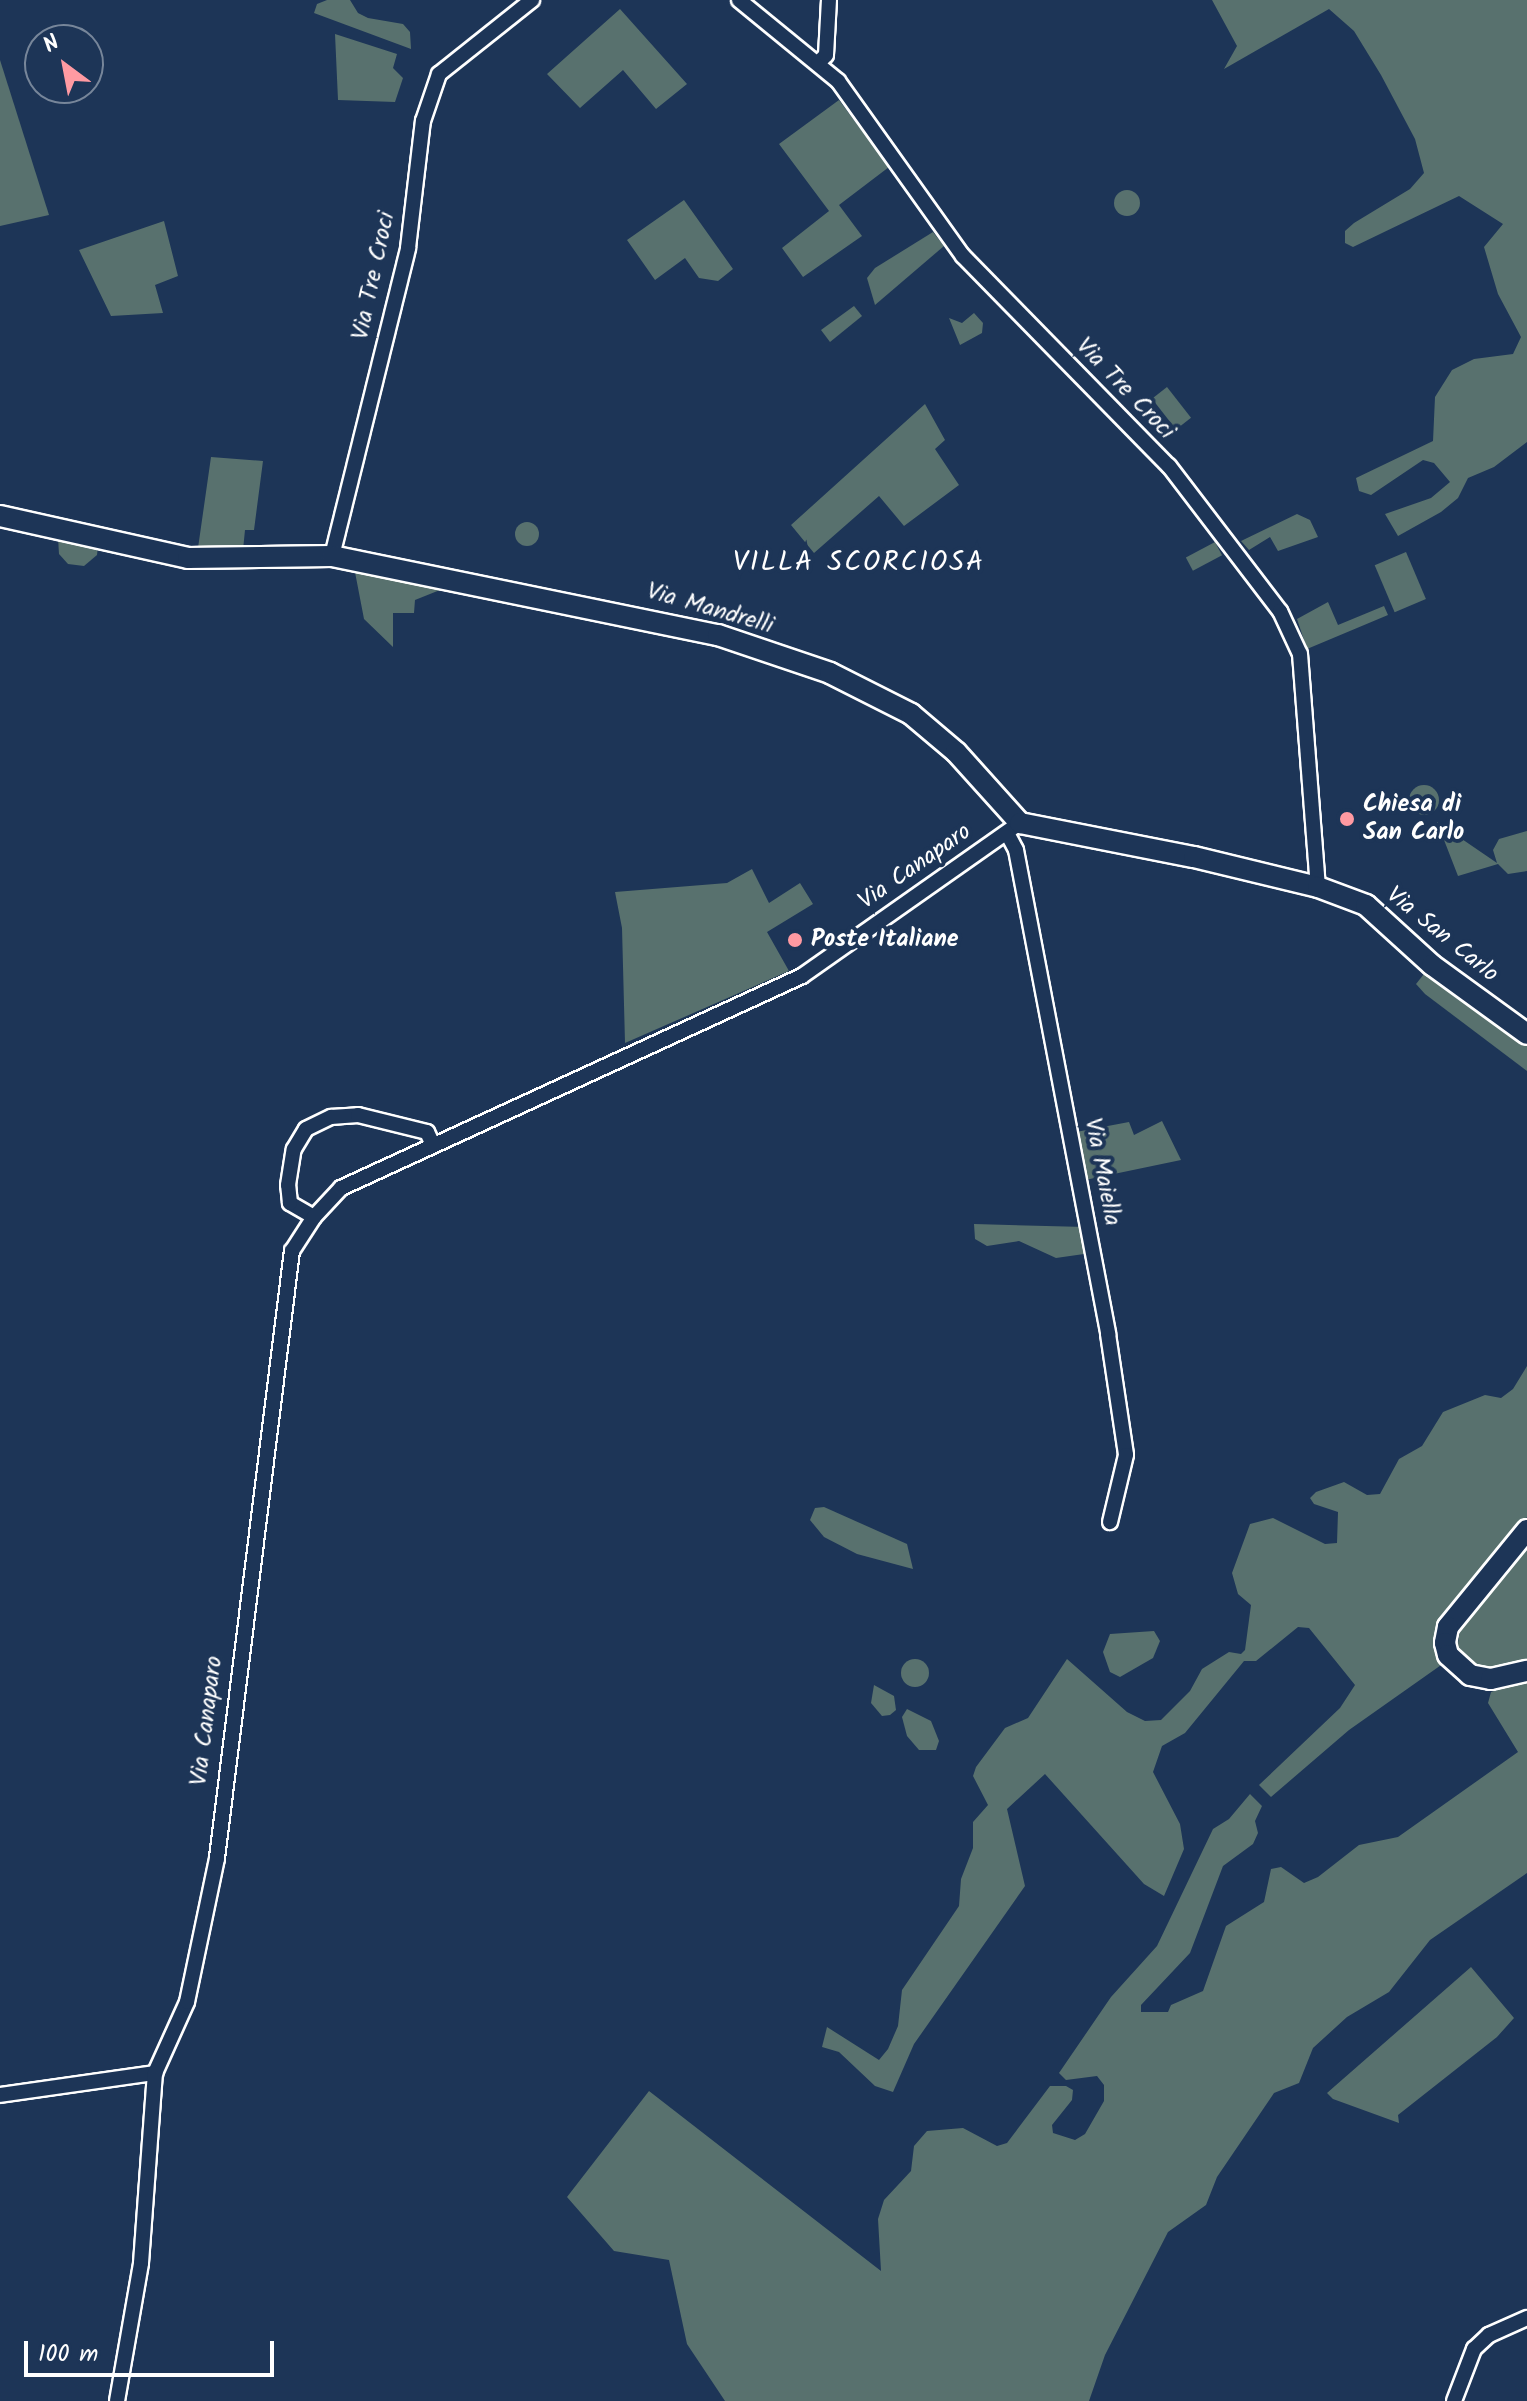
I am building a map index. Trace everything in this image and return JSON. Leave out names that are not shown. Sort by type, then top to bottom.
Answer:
[{"type":"street","name":"Via Tre Croci","points":[[332,556],[408,248],[423,121],[439,74],[532,0]]},
{"type":"street","name":"Via Tre Croci","points":[[739,0],[818,63],[845,89],[963,256],[1169,466],[1280,611],[1300,654],[1302,738],[1318,887]]},
{"type":"street","points":[[818,63],[826,55],[829,0]]},
{"type":"street","name":"Via Mandrelli","points":[[0,516],[188,558],[332,556],[629,614],[718,635],[830,673],[923,723],[1013,828]]},
{"type":"street","points":[[1013,828],[1318,887]]},
{"type":"street","name":"Via Canaparo","points":[[155,2073],[187,2002],[217,1858],[292,1251],[314,1217],[341,1188],[802,976],[1013,828]]},
{"type":"street","name":"Via Maiella","points":[[1013,828],[1108,1334],[1126,1455],[1110,1522]]},
{"type":"street","name":"Via San Carlo","points":[[1318,887],[1366,905],[1432,965],[1527,1034]]},
{"type":"street","points":[[314,1217],[290,1203],[294,1149],[306,1129],[331,1117],[358,1115],[427,1132],[433,1145]]},
{"type":"street","points":[[1527,1530],[1448,1627],[1445,1643],[1448,1655],[1470,1675],[1491,1679],[1527,1671]]},
{"type":"street","points":[[0,2095],[155,2073],[141,2263],[117,2401]]},
{"type":"street","points":[[1454,2401],[1474,2349],[1489,2335],[1527,2318]]},
{"type":"green space","points":[[327,0],[350,0],[358,13],[368,18],[403,24],[410,32],[411,49],[314,13],[317,4]]},
{"type":"green space","points":[[1212,0],[1527,0],[1527,442],[1494,467],[1468,478],[1458,498],[1441,512],[1398,536],[1385,514],[1431,498],[1450,482],[1434,463],[1423,460],[1371,495],[1359,491],[1356,478],[1433,441],[1435,397],[1452,370],[1474,359],[1513,354],[1521,337],[1498,294],[1484,247],[1503,224],[1459,196],[1353,247],[1345,243],[1345,231],[1354,223],[1410,189],[1424,173],[1415,139],[1381,75],[1354,31],[1329,9],[1224,69],[1237,46]]},
{"type":"green space","points":[[620,9],[687,84],[656,109],[623,70],[580,108],[547,74]]},
{"type":"green space","points":[[335,34],[397,54],[393,68],[403,78],[395,102],[338,100]]},
{"type":"green space","points":[[0,60],[49,215],[0,226]]},
{"type":"green space","points":[[839,100],[889,167],[839,205],[862,236],[803,277],[782,248],[829,211],[779,144]]},
{"type":"green space","points":[[1127,190],[1136,194],[1140,203],[1136,212],[1127,216],[1118,212],[1114,203],[1118,194]]},
{"type":"green space","points":[[684,200],[733,269],[718,281],[699,278],[685,258],[655,280],[627,240]]},
{"type":"green space","points":[[164,221],[178,276],[155,285],[163,313],[111,316],[79,250]]},
{"type":"green space","points":[[933,232],[944,246],[875,305],[867,278],[875,268]]},
{"type":"green space","points":[[854,306],[862,316],[830,342],[821,330]]},
{"type":"green space","points":[[974,313],[983,323],[982,333],[960,345],[949,318],[962,323]]},
{"type":"green space","points":[[1167,387],[1191,418],[1176,429],[1152,399]]},
{"type":"green space","points":[[925,404],[945,440],[935,449],[959,485],[904,526],[879,496],[814,553],[791,525]]},
{"type":"green space","points":[[211,457],[263,461],[254,530],[245,530],[243,550],[198,548]]},
{"type":"green space","points":[[1297,514],[1310,520],[1318,537],[1278,551],[1270,537],[1249,550],[1241,541]]},
{"type":"green space","points":[[527,522],[535,526],[539,534],[535,542],[527,546],[519,542],[515,534],[519,526]]},
{"type":"green space","points":[[58,537],[98,546],[97,555],[84,566],[68,564],[59,554]]},
{"type":"green space","points":[[1215,542],[1222,555],[1193,571],[1186,557]]},
{"type":"green space","points":[[1406,552],[1426,599],[1395,612],[1375,565]]},
{"type":"green space","points":[[354,567],[445,588],[415,600],[414,613],[393,613],[393,647],[364,619]]},
{"type":"green space","points":[[1328,602],[1338,625],[1384,606],[1388,615],[1307,649],[1297,619]]},
{"type":"green space","points":[[1424,785],[1434,790],[1439,800],[1434,810],[1424,815],[1414,810],[1409,800],[1414,790]]},
{"type":"green space","points":[[1437,822],[1497,863],[1493,850],[1499,839],[1527,831],[1527,871],[1508,874],[1498,864],[1458,876]]},
{"type":"green space","points":[[752,869],[769,903],[800,883],[813,904],[767,932],[789,971],[625,1043],[622,928],[615,892],[727,883]]},
{"type":"green space","points":[[1428,969],[1527,1041],[1527,1071],[1425,994],[1416,984]]},
{"type":"green space","points":[[1162,1121],[1181,1160],[1085,1180],[1076,1132],[1129,1122],[1134,1135]]},
{"type":"green space","points":[[974,1224],[1086,1227],[1091,1253],[1056,1258],[1019,1241],[987,1246],[975,1239]]},
{"type":"green space","points":[[1527,1366],[1527,1517],[1435,1636],[1444,1663],[1349,1730],[1271,1797],[1259,1785],[1340,1708],[1355,1685],[1309,1628],[1298,1627],[1256,1661],[1244,1661],[1185,1733],[1162,1746],[1153,1772],[1180,1824],[1184,1849],[1164,1896],[1144,1884],[1045,1774],[1007,1809],[1025,1886],[914,2044],[893,2092],[875,2086],[839,2052],[822,2047],[827,2027],[879,2060],[888,2049],[898,2026],[902,1990],[959,1906],[961,1879],[973,1848],[973,1822],[988,1805],[973,1776],[976,1767],[1005,1728],[1028,1718],[1067,1659],[1127,1712],[1145,1721],[1161,1720],[1190,1691],[1202,1669],[1229,1652],[1241,1654],[1245,1650],[1251,1605],[1238,1594],[1232,1573],[1250,1524],[1273,1518],[1325,1544],[1337,1543],[1338,1512],[1314,1504],[1310,1498],[1316,1492],[1344,1482],[1367,1495],[1380,1494],[1399,1459],[1422,1446],[1443,1412],[1485,1395],[1501,1398],[1513,1389]]},
{"type":"green space","points":[[824,1507],[907,1544],[913,1569],[857,1554],[824,1537],[810,1520],[815,1508]]},
{"type":"green space","points":[[1527,1540],[1527,1665],[1480,1672],[1457,1651],[1462,1614]]},
{"type":"green space","points":[[1154,1631],[1160,1641],[1153,1658],[1120,1677],[1110,1672],[1103,1652],[1110,1634]]},
{"type":"green space","points":[[915,1659],[925,1663],[929,1673],[925,1683],[915,1687],[905,1683],[901,1673],[905,1663]]},
{"type":"green space","points":[[1527,1679],[1527,1873],[1430,1940],[1389,1992],[1347,2017],[1313,2048],[1299,2083],[1274,2093],[1217,2177],[1206,2205],[1168,2232],[1105,2355],[1089,2401],[725,2401],[687,2344],[669,2260],[614,2251],[567,2197],[649,2091],[881,2271],[878,2219],[884,2200],[911,2171],[914,2146],[927,2131],[963,2128],[997,2146],[1007,2143],[1050,2086],[1066,2086],[1073,2090],[1072,2100],[1052,2125],[1053,2133],[1075,2140],[1085,2134],[1104,2101],[1104,2085],[1097,2076],[1066,2080],[1059,2073],[1111,1997],[1157,1946],[1213,1829],[1229,1819],[1250,1794],[1262,1806],[1255,1821],[1258,1833],[1253,1844],[1223,1866],[1190,1953],[1141,2005],[1141,2012],[1168,2012],[1171,2005],[1203,1991],[1226,1926],[1264,1902],[1271,1869],[1281,1867],[1304,1883],[1318,1877],[1359,1845],[1398,1837],[1518,1752],[1488,1703],[1491,1692]]},
{"type":"green space","points":[[874,1685],[894,1696],[896,1710],[890,1715],[882,1716],[871,1703]]},
{"type":"green space","points":[[907,1709],[931,1721],[939,1741],[936,1750],[919,1750],[907,1736],[902,1717]]},
{"type":"green space","points":[[1471,1967],[1514,2018],[1497,2037],[1398,2115],[1399,2123],[1333,2099],[1327,2093]]},
{"type":"place","name":"Chiesa di San Carlo","points":[[1347,819]]},
{"type":"place","name":"Poste Italiane","points":[[795,940]]},
{"type":"district","name":"VILLA SCORCIOSA","points":[[859,563]]}]
